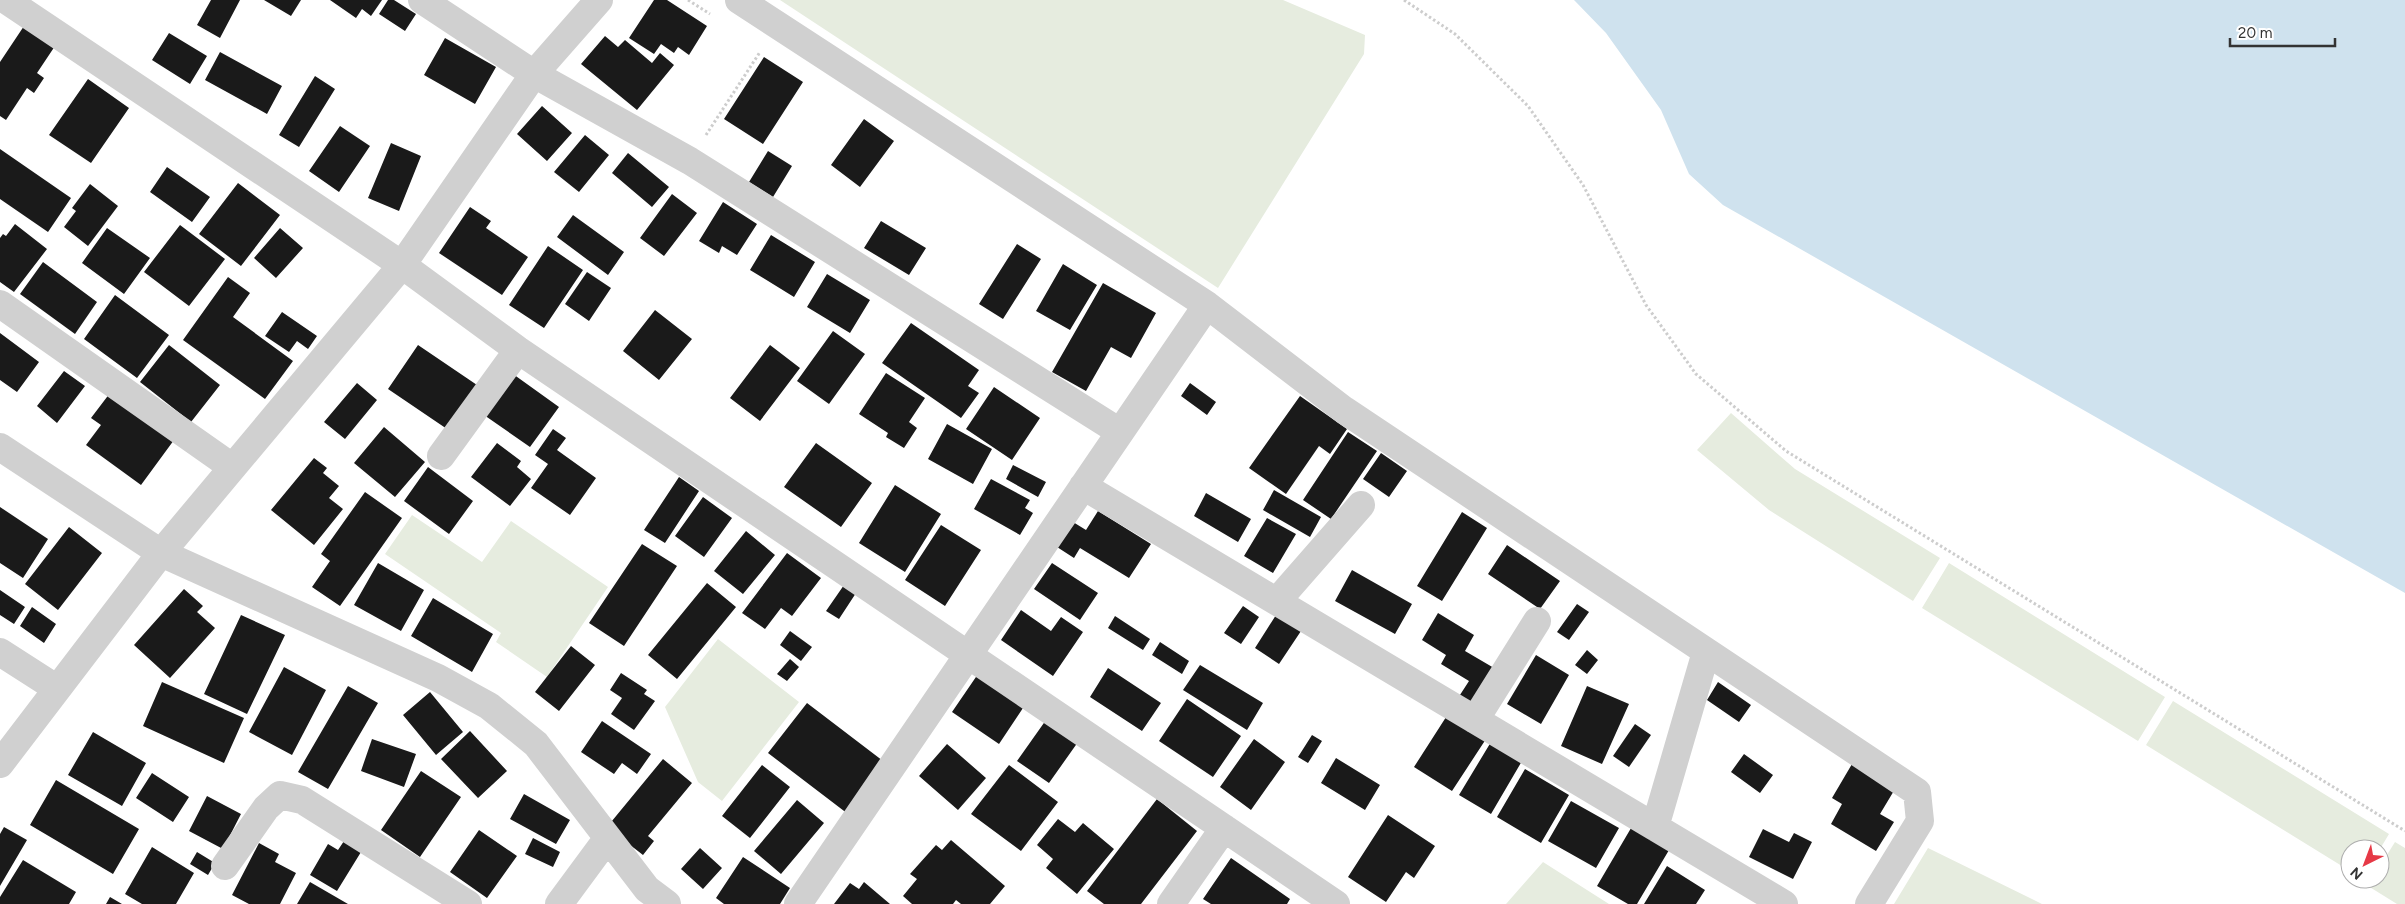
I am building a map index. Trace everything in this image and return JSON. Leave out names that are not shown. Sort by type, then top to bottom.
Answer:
[{"type":"street","points":[[6,0],[402,264],[518,350],[1336,904]]},
{"type":"street","points":[[422,0],[534,74],[690,161],[1120,432]]},
{"type":"street","points":[[0,764],[56,688],[161,553],[402,264],[534,74],[599,0]]},
{"type":"street","points":[[738,0],[1206,305],[1344,410],[1917,792],[1920,821],[1869,904]]},
{"type":"street","points":[[0,304],[232,467]]},
{"type":"street","points":[[798,904],[1206,305]]},
{"type":"street","points":[[441,456],[518,350]]},
{"type":"street","points":[[0,447],[161,553],[438,678],[489,706],[536,744],[647,889],[667,904]]},
{"type":"street","points":[[1083,486],[1784,904]]},
{"type":"street","points":[[1277,601],[1361,505]]},
{"type":"street","points":[[1475,720],[1537,621]]},
{"type":"street","points":[[0,652],[56,688]]},
{"type":"street","points":[[1655,827],[1706,652]]},
{"type":"street","points":[[225,866],[266,808],[280,795],[302,800],[468,904]]},
{"type":"street","points":[[1171,904],[1224,828]]},
{"type":"street","points":[[559,904],[607,839]]},
{"type":"path","points":[[1404,0],[1455,34],[1528,106],[1583,185],[1646,305],[1696,374],[1786,451],[2405,831]]},
{"type":"path","points":[[690,161],[763,47]]},
{"type":"shaded area","points":[[780,0],[1283,0],[1365,35],[1364,54],[1218,288]]},
{"type":"shaded area","points":[[1731,413],[1795,469],[1940,558],[1913,601],[1769,510],[1697,450]]},
{"type":"shaded area","points":[[412,515],[482,562],[511,521],[608,587],[547,677],[496,642],[501,633],[385,554]]},
{"type":"shaded area","points":[[1949,563],[2165,697],[2138,741],[1922,608]]},
{"type":"shaded area","points":[[718,639],[799,702],[722,801],[698,782],[665,707]]},
{"type":"shaded area","points":[[2173,701],[2389,834],[2386,839],[2340,839],[2340,865],[2146,745]]},
{"type":"shaded area","points":[[2395,842],[2405,848],[2405,904],[2397,904],[2373,889],[2390,889],[2390,850]]},
{"type":"shaded area","points":[[1928,848],[2042,904],[1894,904]]},
{"type":"shaded area","points":[[1543,862],[1609,904],[1506,904]]},
{"type":"water","points":[[1574,0],[2405,0],[2405,593],[1723,205],[1689,174],[1661,110],[1606,33]]},
{"type":"building","points":[[211,0],[240,0],[220,38],[197,25]]},
{"type":"building","points":[[264,0],[301,0],[291,16]]},
{"type":"building","points":[[330,0],[382,0],[371,16],[362,9],[356,18]]},
{"type":"building","points":[[388,0],[394,0],[416,14],[405,31],[379,14]]},
{"type":"building","points":[[654,0],[667,0],[707,26],[689,55],[678,47],[674,53],[661,44],[654,54],[629,38]]},
{"type":"building","points":[[24,26],[55,46],[37,73],[44,78],[34,93],[27,88],[6,120],[0,116],[0,62]]},
{"type":"building","points":[[169,33],[207,56],[190,84],[152,60]]},
{"type":"building","points":[[605,36],[618,47],[625,40],[652,63],[660,53],[674,65],[637,110],[581,64]]},
{"type":"building","points":[[445,38],[496,67],[475,104],[424,75]]},
{"type":"building","points":[[220,52],[282,86],[267,114],[205,80]]},
{"type":"building","points":[[764,57],[803,82],[763,144],[724,119]]},
{"type":"building","points":[[315,76],[335,89],[299,147],[279,135]]},
{"type":"building","points":[[88,79],[129,108],[91,163],[49,135]]},
{"type":"building","points":[[542,106],[572,133],[547,161],[517,134]]},
{"type":"building","points":[[864,119],[894,141],[860,187],[831,165]]},
{"type":"building","points":[[340,126],[370,146],[339,192],[309,171]]},
{"type":"building","points":[[585,135],[609,155],[579,192],[554,172]]},
{"type":"building","points":[[391,143],[421,156],[399,211],[368,198]]},
{"type":"building","points":[[0,149],[71,198],[48,232],[0,199]]},
{"type":"building","points":[[768,151],[792,166],[773,197],[749,182]]},
{"type":"building","points":[[628,153],[669,187],[652,207],[612,173]]},
{"type":"building","points":[[167,167],[210,197],[192,222],[150,192]]},
{"type":"building","points":[[238,183],[280,215],[241,266],[199,234]]},
{"type":"building","points":[[90,184],[118,206],[88,246],[64,227],[76,211],[72,208]]},
{"type":"building","points":[[672,194],[697,213],[664,256],[640,238]]},
{"type":"building","points":[[723,202],[757,224],[737,255],[722,246],[719,253],[699,241]]},
{"type":"building","points":[[470,207],[491,221],[486,228],[528,257],[502,295],[439,253]]},
{"type":"building","points":[[573,215],[624,252],[608,275],[557,237]]},
{"type":"building","points":[[881,221],[926,248],[909,275],[864,248]]},
{"type":"building","points":[[15,224],[47,249],[14,292],[0,282],[0,238],[3,234],[6,236]]},
{"type":"building","points":[[180,225],[225,259],[189,306],[144,272]]},
{"type":"building","points":[[107,228],[150,258],[124,294],[82,263]]},
{"type":"building","points":[[280,228],[303,248],[276,278],[254,258]]},
{"type":"building","points":[[771,235],[815,262],[794,297],[750,270]]},
{"type":"building","points":[[1017,244],[1041,259],[1003,319],[979,304]]},
{"type":"building","points":[[548,246],[583,270],[544,328],[509,305]]},
{"type":"building","points":[[43,262],[97,302],[75,334],[20,294]]},
{"type":"building","points":[[1063,264],[1097,285],[1070,330],[1036,311]]},
{"type":"building","points":[[587,272],[611,288],[589,321],[565,304]]},
{"type":"building","points":[[827,274],[870,300],[850,333],[807,307]]},
{"type":"building","points":[[228,277],[250,293],[233,317],[293,361],[265,399],[183,340]]},
{"type":"building","points":[[1103,283],[1156,313],[1131,358],[1111,347],[1086,391],[1052,372]]},
{"type":"building","points":[[115,295],[169,335],[137,378],[84,339]]},
{"type":"building","points":[[655,310],[692,339],[659,380],[623,351]]},
{"type":"building","points":[[282,312],[317,336],[308,349],[297,341],[289,352],[265,336]]},
{"type":"building","points":[[911,323],[979,370],[968,386],[979,393],[961,418],[882,363]]},
{"type":"building","points":[[833,331],[865,354],[829,404],[797,381]]},
{"type":"building","points":[[0,333],[39,362],[17,392],[0,380]]},
{"type":"building","points":[[169,345],[220,385],[191,422],[140,382]]},
{"type":"building","points":[[418,345],[477,385],[447,429],[388,389]]},
{"type":"building","points":[[770,345],[800,368],[760,421],[730,398]]},
{"type":"building","points":[[64,371],[85,386],[57,423],[37,406]]},
{"type":"building","points":[[886,373],[925,398],[909,422],[917,428],[904,448],[886,437],[888,433],[859,414]]},
{"type":"building","points":[[513,374],[559,407],[530,447],[484,415]]},
{"type":"building","points":[[357,383],[377,400],[345,439],[324,422]]},
{"type":"building","points":[[1190,383],[1216,402],[1207,415],[1181,396]]},
{"type":"building","points":[[994,387],[1040,418],[1012,460],[966,429]]},
{"type":"building","points":[[110,393],[174,440],[141,485],[86,445],[101,425],[91,418]]},
{"type":"building","points":[[1300,396],[1347,429],[1330,454],[1319,446],[1286,494],[1249,468]]},
{"type":"building","points":[[947,424],[992,449],[973,484],[928,459]]},
{"type":"building","points":[[384,427],[425,462],[395,497],[354,463]]},
{"type":"building","points":[[553,429],[566,438],[557,450],[596,478],[570,515],[531,488],[548,464],[535,455]]},
{"type":"building","points":[[1348,432],[1377,451],[1331,519],[1303,500]]},
{"type":"building","points":[[497,443],[521,461],[517,467],[531,479],[510,506],[471,477]]},
{"type":"building","points":[[816,443],[872,483],[841,527],[784,487]]},
{"type":"building","points":[[1381,453],[1407,471],[1389,497],[1363,479]]},
{"type":"building","points":[[314,458],[327,468],[323,473],[339,486],[329,498],[343,509],[314,545],[271,510]]},
{"type":"building","points":[[1013,465],[1046,482],[1038,497],[1006,479]]},
{"type":"building","points":[[428,467],[473,501],[449,534],[404,501]]},
{"type":"building","points":[[679,477],[699,491],[665,543],[644,530]]},
{"type":"building","points":[[991,479],[1030,500],[1025,508],[1033,513],[1020,535],[974,509]]},
{"type":"building","points":[[895,485],[941,514],[905,572],[859,543]]},
{"type":"building","points":[[1274,490],[1321,517],[1310,537],[1263,510]]},
{"type":"building","points":[[365,492],[402,518],[340,606],[312,587],[330,561],[321,554]]},
{"type":"building","points":[[1206,493],[1251,519],[1238,542],[1194,516]]},
{"type":"building","points":[[703,497],[732,518],[704,557],[675,536]]},
{"type":"building","points":[[0,507],[48,539],[23,578],[0,563]]},
{"type":"building","points":[[1098,511],[1151,544],[1129,578],[1080,548],[1074,558],[1057,547],[1073,522],[1086,530]]},
{"type":"building","points":[[1462,512],[1487,528],[1442,601],[1417,586]]},
{"type":"building","points":[[1267,518],[1296,534],[1273,573],[1244,556]]},
{"type":"building","points":[[941,525],[981,550],[945,606],[905,580]]},
{"type":"building","points":[[69,527],[102,553],[58,610],[25,584]]},
{"type":"building","points":[[746,531],[775,555],[743,594],[714,571]]},
{"type":"building","points":[[642,544],[677,566],[624,646],[589,623]]},
{"type":"building","points":[[1507,545],[1560,581],[1540,609],[1488,574]]},
{"type":"building","points":[[787,553],[821,578],[792,616],[781,608],[765,629],[742,613]]},
{"type":"building","points":[[378,563],[424,590],[401,631],[354,605]]},
{"type":"building","points":[[1052,563],[1098,593],[1080,620],[1034,589]]},
{"type":"building","points":[[1352,570],[1412,604],[1395,634],[1335,601]]},
{"type":"building","points":[[707,583],[736,607],[677,679],[648,655]]},
{"type":"building","points":[[844,585],[856,593],[839,619],[826,611]]},
{"type":"building","points":[[184,589],[203,606],[197,612],[215,628],[170,678],[134,645]]},
{"type":"building","points":[[0,590],[25,607],[14,624],[0,615]]},
{"type":"building","points":[[433,598],[493,634],[472,672],[411,636]]},
{"type":"building","points":[[1577,604],[1589,612],[1569,640],[1557,632]]},
{"type":"building","points":[[1243,606],[1259,617],[1241,644],[1224,633]]},
{"type":"building","points":[[32,607],[56,624],[44,643],[20,626]]},
{"type":"building","points":[[1021,610],[1051,631],[1061,617],[1083,632],[1053,676],[1001,640]]},
{"type":"building","points":[[1438,613],[1474,635],[1465,651],[1494,668],[1472,706],[1458,698],[1469,681],[1441,664],[1446,655],[1422,640]]},
{"type":"building","points":[[241,615],[285,635],[247,714],[204,694]]},
{"type":"building","points":[[1276,615],[1301,631],[1279,664],[1255,648]]},
{"type":"building","points":[[1115,616],[1150,639],[1143,650],[1108,628]]},
{"type":"building","points":[[790,631],[812,647],[801,661],[780,645]]},
{"type":"building","points":[[1160,642],[1189,661],[1182,674],[1152,655]]},
{"type":"building","points":[[571,646],[595,665],[559,711],[535,692]]},
{"type":"building","points":[[1587,650],[1598,660],[1587,674],[1575,665]]},
{"type":"building","points":[[1536,655],[1569,675],[1541,724],[1507,704]]},
{"type":"building","points":[[790,659],[799,667],[787,681],[777,674]]},
{"type":"building","points":[[1200,665],[1263,703],[1247,730],[1183,690]]},
{"type":"building","points":[[284,667],[326,690],[292,755],[249,732]]},
{"type":"building","points":[[1108,668],[1161,703],[1142,731],[1090,697]]},
{"type":"building","points":[[621,673],[647,690],[644,694],[655,701],[634,730],[611,714],[622,698],[610,690]]},
{"type":"building","points":[[978,674],[1025,705],[999,744],[952,712]]},
{"type":"building","points":[[162,682],[244,718],[224,763],[143,726]]},
{"type":"building","points":[[1718,682],[1751,705],[1739,722],[1707,700]]},
{"type":"building","points":[[348,686],[378,703],[328,789],[298,772]]},
{"type":"building","points":[[1587,686],[1629,704],[1602,764],[1561,746]]},
{"type":"building","points":[[430,692],[463,732],[436,755],[403,715]]},
{"type":"building","points":[[1187,699],[1241,736],[1213,777],[1159,741]]},
{"type":"building","points":[[807,703],[887,764],[848,814],[768,753]]},
{"type":"building","points":[[1448,714],[1486,739],[1452,791],[1414,767]]},
{"type":"building","points":[[1046,720],[1078,742],[1049,783],[1017,761]]},
{"type":"building","points":[[602,721],[651,754],[637,774],[622,763],[614,774],[581,752]]},
{"type":"building","points":[[1635,724],[1651,735],[1629,767],[1613,756]]},
{"type":"building","points":[[470,731],[507,771],[478,798],[441,759]]},
{"type":"building","points":[[93,732],[146,763],[122,806],[68,775]]},
{"type":"building","points":[[1312,735],[1322,741],[1308,763],[1298,757]]},
{"type":"building","points":[[372,739],[416,754],[404,787],[361,771]]},
{"type":"building","points":[[1254,739],[1285,762],[1251,810],[1220,787]]},
{"type":"building","points":[[1491,742],[1522,761],[1491,814],[1459,795]]},
{"type":"building","points":[[947,744],[986,778],[958,810],[919,776]]},
{"type":"building","points":[[1744,754],[1773,775],[1760,793],[1731,772]]},
{"type":"building","points":[[1336,758],[1380,785],[1365,810],[1321,783]]},
{"type":"building","points":[[663,759],[692,783],[648,836],[654,841],[643,855],[607,827]]},
{"type":"building","points":[[1852,764],[1895,789],[1880,814],[1894,822],[1876,851],[1831,824],[1842,804],[1832,798]]},
{"type":"building","points":[[762,765],[790,787],[750,838],[722,816]]},
{"type":"building","points":[[1009,765],[1058,802],[1021,851],[971,814]]},
{"type":"building","points":[[1525,769],[1569,795],[1541,843],[1497,817]]},
{"type":"building","points":[[421,771],[461,797],[420,857],[381,830]]},
{"type":"building","points":[[152,773],[189,797],[173,822],[136,798]]},
{"type":"building","points":[[56,780],[139,829],[113,874],[30,825]]},
{"type":"building","points":[[524,794],[570,820],[556,844],[510,819]]},
{"type":"building","points":[[207,796],[241,814],[223,849],[189,831]]},
{"type":"building","points":[[1157,799],[1197,831],[1141,904],[1104,904],[1087,891]]},
{"type":"building","points":[[797,800],[824,823],[781,874],[754,851]]},
{"type":"building","points":[[1571,801],[1619,828],[1596,868],[1548,841]]},
{"type":"building","points":[[1388,815],[1435,846],[1414,878],[1406,872],[1386,902],[1348,877]]},
{"type":"building","points":[[1058,819],[1075,832],[1083,823],[1114,849],[1077,894],[1046,868],[1053,859],[1037,845]]},
{"type":"building","points":[[1634,823],[1672,845],[1637,904],[1628,904],[1597,886]]},
{"type":"building","points":[[4,827],[27,840],[0,886],[0,834]]},
{"type":"building","points":[[1763,829],[1789,842],[1794,833],[1812,842],[1793,879],[1749,857]]},
{"type":"building","points":[[479,830],[517,856],[487,898],[450,872]]},
{"type":"building","points":[[533,838],[560,852],[553,867],[525,854]]},
{"type":"building","points":[[951,840],[1005,886],[990,904],[961,904],[956,900],[953,904],[912,904],[903,896],[917,879],[910,874],[936,845],[942,850]]},
{"type":"building","points":[[344,841],[361,852],[337,891],[310,875],[328,844],[338,850]]},
{"type":"building","points":[[259,843],[279,854],[275,862],[296,873],[280,904],[249,904],[232,895]]},
{"type":"building","points":[[152,847],[194,873],[176,904],[142,904],[125,894]]},
{"type":"building","points":[[700,848],[722,868],[703,889],[681,869]]},
{"type":"building","points":[[197,852],[215,863],[208,875],[190,864]]},
{"type":"building","points":[[743,857],[790,888],[780,904],[724,904],[716,898]]},
{"type":"building","points":[[1231,858],[1290,899],[1287,904],[1211,904],[1203,899]]},
{"type":"building","points":[[23,860],[76,892],[69,904],[0,904],[0,897]]},
{"type":"building","points":[[1667,866],[1705,890],[1696,904],[1644,904]]},
{"type":"building","points":[[310,882],[348,904],[297,904]]},
{"type":"building","points":[[864,882],[890,904],[834,904],[850,883],[859,889]]},
{"type":"building","points":[[110,897],[122,904],[106,904]]}]
